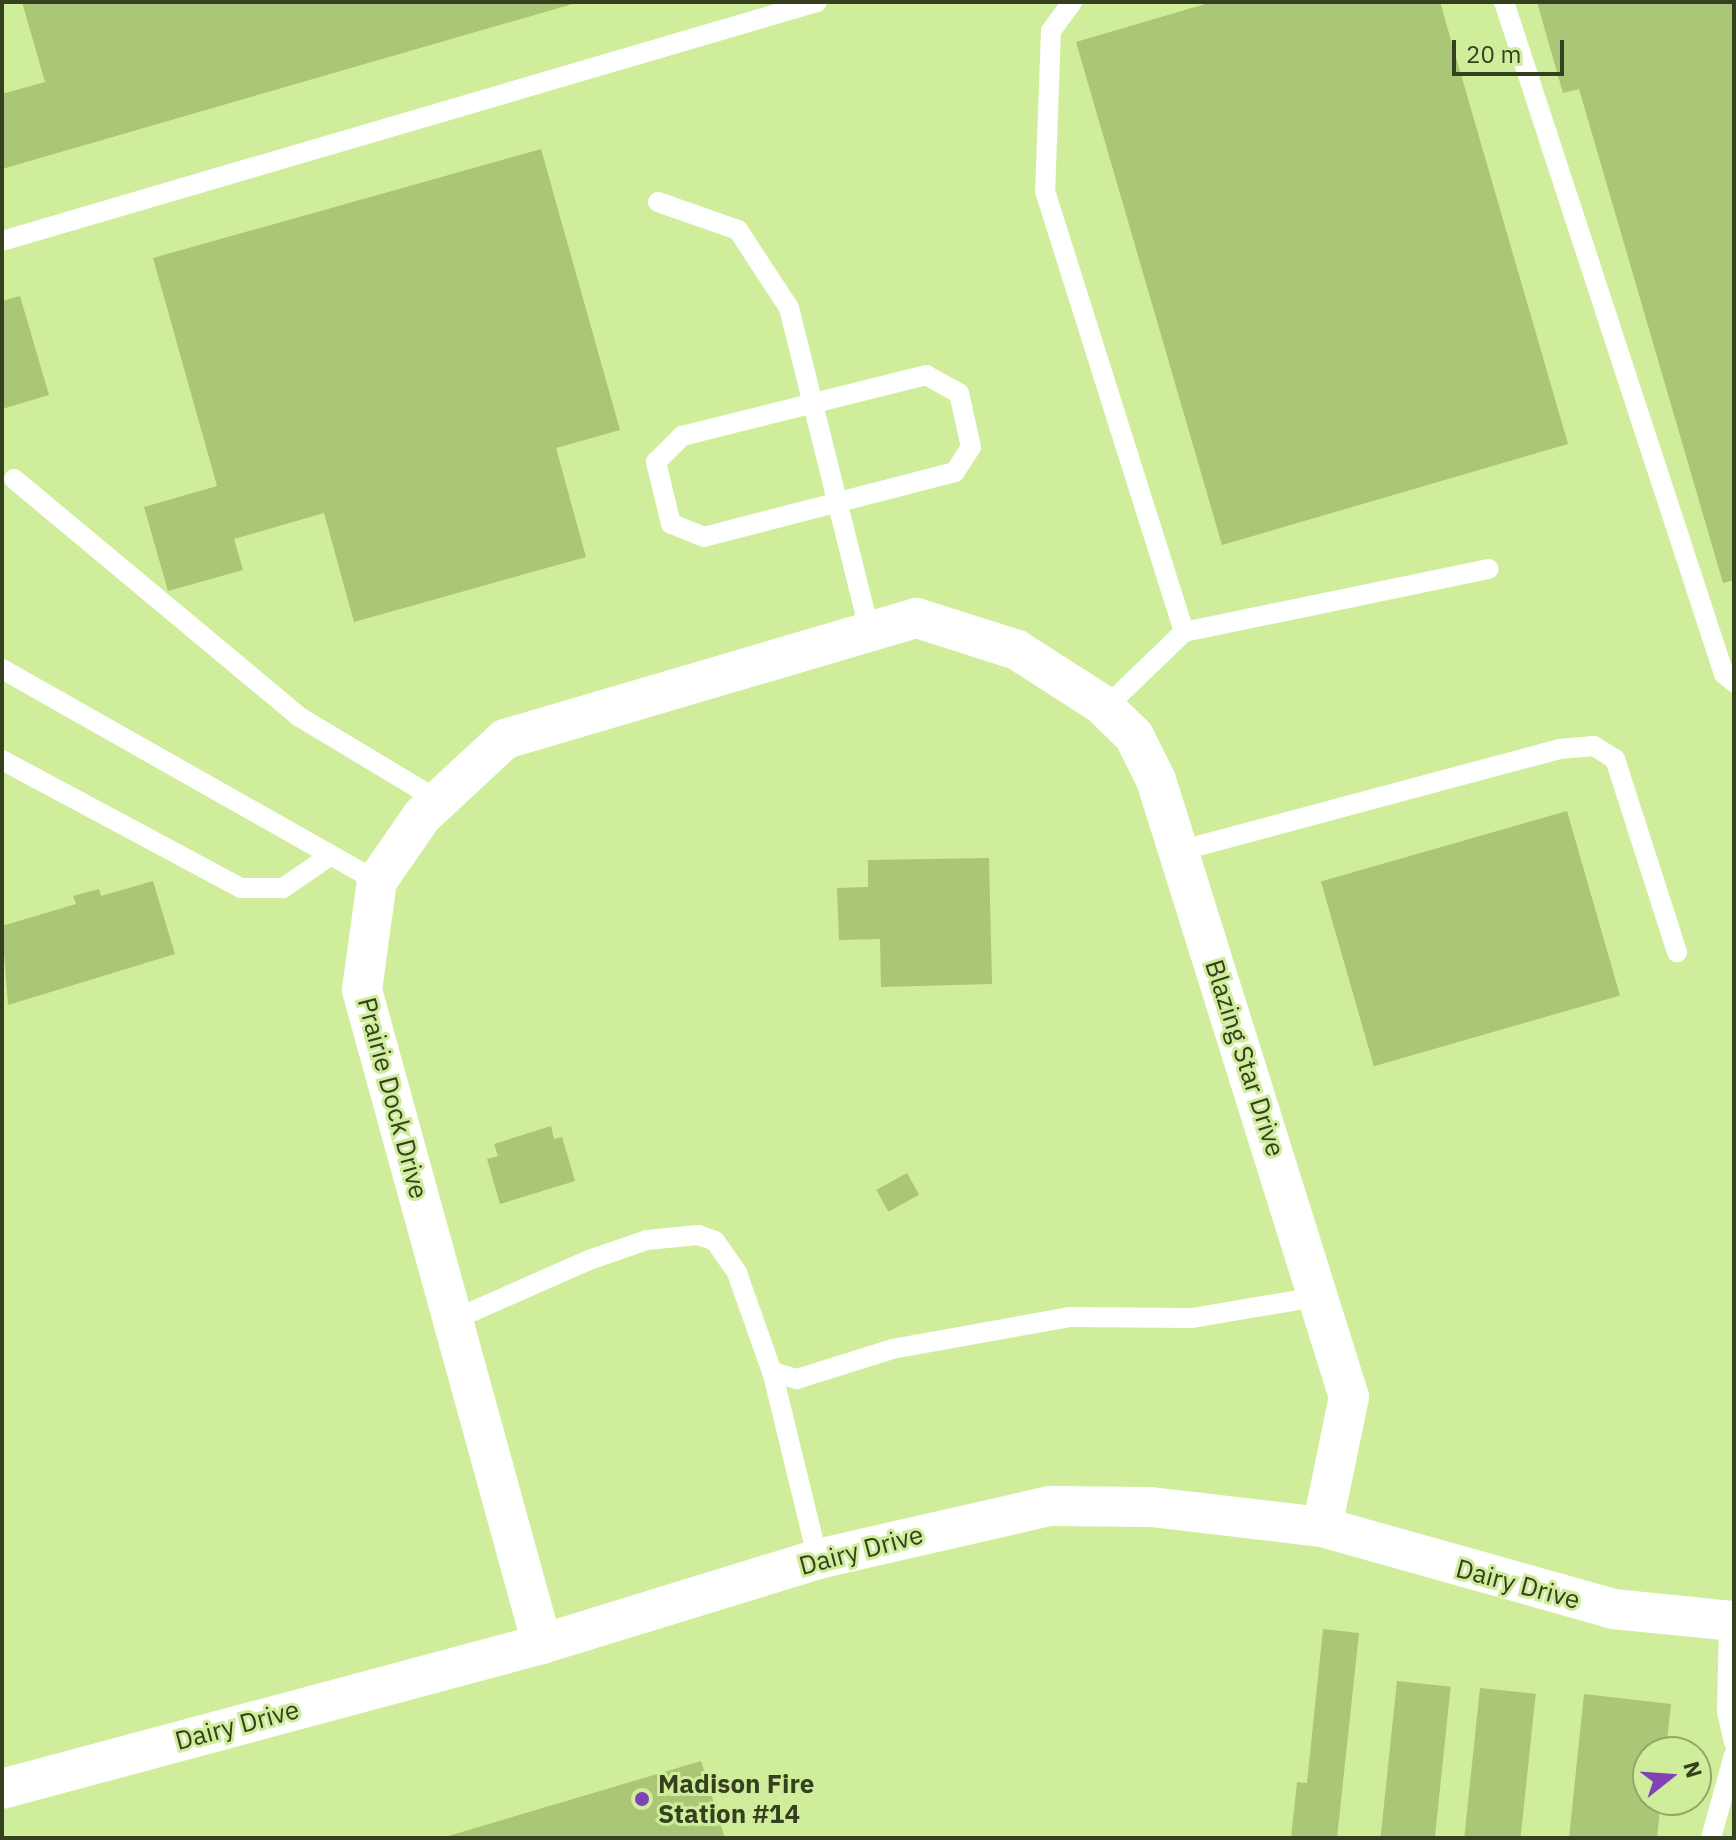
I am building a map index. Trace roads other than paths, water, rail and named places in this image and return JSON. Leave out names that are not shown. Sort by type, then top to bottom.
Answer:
[{"type":"street","name":"Prairie Dock Drive","points":[[542,1644],[362,990],[377,881],[438,800],[505,739],[917,618],[1017,650]]},
{"type":"street","name":"Blazing Star Drive","points":[[1017,650],[1105,708],[1134,736],[1179,851],[1322,1296],[1349,1397],[1322,1527]]},
{"type":"street","name":"Dairy Drive","points":[[2,1789],[542,1644],[818,1559],[1050,1506],[1151,1507],[1322,1527],[1613,1609],[1732,1622]]},
{"type":"lane","points":[[2,241],[817,2]]},
{"type":"lane","points":[[1072,2],[1051,31],[1045,191],[1184,632]]},
{"type":"lane","points":[[1504,2],[1724,674],[1734,682]]},
{"type":"lane","points":[[658,202],[738,230],[761,258],[789,308],[870,632]]},
{"type":"lane","points":[[926,375],[959,393],[971,447],[955,472],[837,502],[704,537],[671,524],[656,462],[682,436],[926,375]]},
{"type":"lane","points":[[14,479],[298,716],[438,800]]},
{"type":"lane","points":[[1105,708],[1184,632],[1489,569]]},
{"type":"lane","points":[[2,669],[377,881]]},
{"type":"lane","points":[[1179,851],[1559,749],[1594,746],[1615,759],[1677,952]]},
{"type":"lane","points":[[2,760],[241,888],[283,888],[331,855]]},
{"type":"lane","points":[[453,1320],[604,1255],[647,1240],[698,1235],[715,1241],[737,1273],[772,1371],[818,1559]]},
{"type":"lane","points":[[772,1371],[797,1379],[892,1349],[1069,1317],[1192,1318],[1322,1296]]},
{"type":"lane","points":[[1732,1622],[1727,1712],[1734,1742]]},
{"type":"lane","points":[[1711,1838],[1734,1755]]},
{"type":"place","name":"Madison Fire Station #14","points":[[642,1799]]}]
